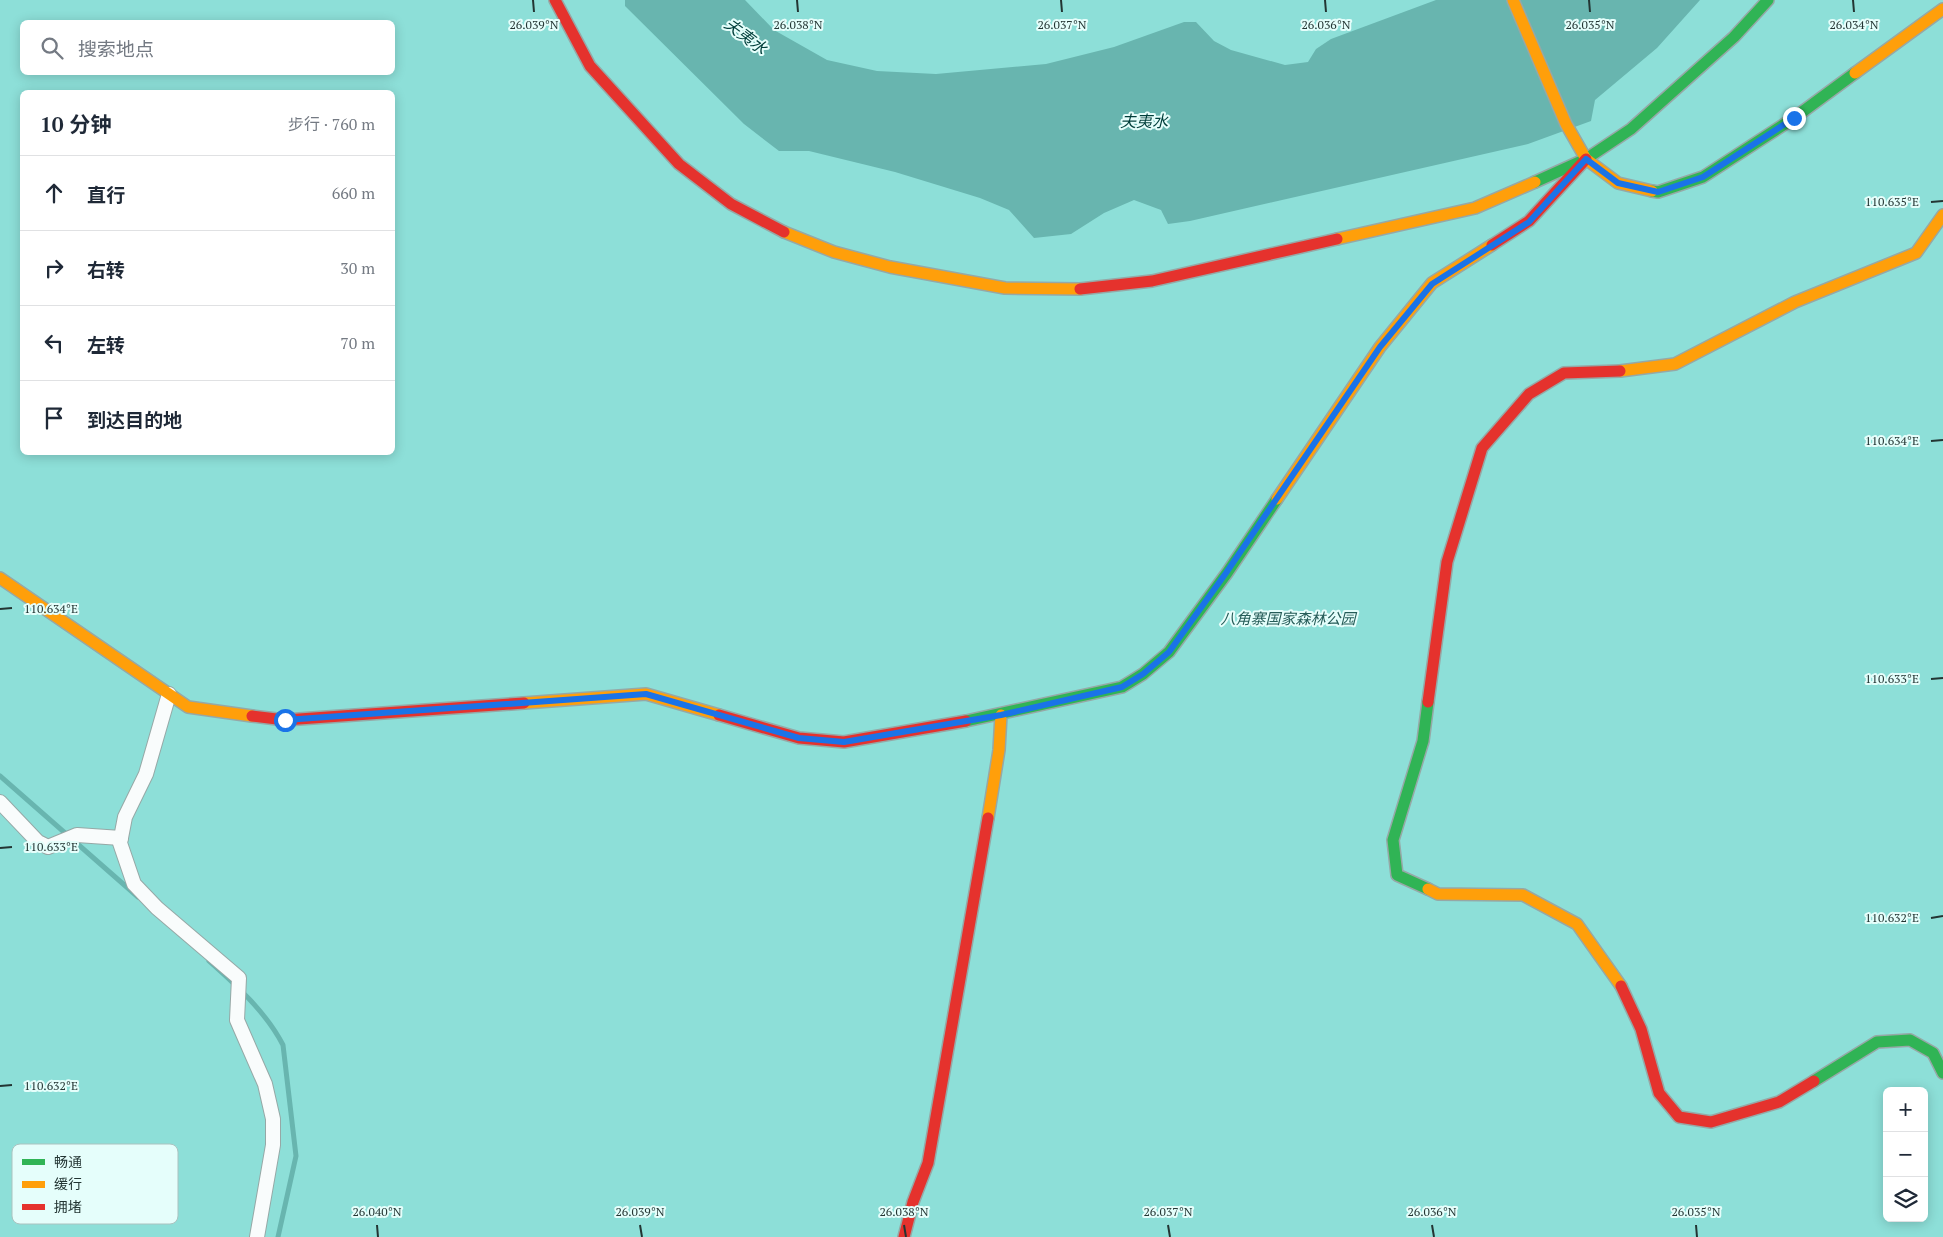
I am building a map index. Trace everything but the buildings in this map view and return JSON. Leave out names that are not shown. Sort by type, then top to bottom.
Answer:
[{"type":"street","points":[[555,0],[590,66],[679,164],[731,204],[780,231],[834,252],[890,267],[1005,288],[1084,289],[1152,282],[1476,208],[1586,159],[1631,129],[1734,37],[1768,0]]},
{"type":"street","points":[[1513,0],[1566,124],[1586,159],[1618,183],[1658,192],[1703,177],[1794,118],[1943,9]]},
{"type":"street","points":[[0,578],[188,707],[285,720],[646,694],[799,738],[844,742],[1001,715],[1122,687],[1143,674],[1169,652],[1226,573],[1380,347],[1432,284],[1529,222],[1586,159]]},
{"type":"street","points":[[1943,215],[1916,253],[1795,302],[1675,364],[1640,370],[1564,373],[1529,394],[1482,448],[1447,562],[1423,741],[1393,840],[1397,875],[1438,894],[1523,895],[1577,924],[1625,992],[1641,1029],[1659,1093],[1679,1118],[1711,1122],[1779,1102],[1877,1042],[1910,1040],[1934,1053],[1943,1073]]},
{"type":"street","points":[[168,694],[146,774],[125,817],[121,838],[125,861],[134,884],[157,908],[239,978],[237,1020],[265,1084],[273,1119],[273,1145],[257,1237]]},
{"type":"street","points":[[904,1237],[913,1202],[928,1163],[976,894],[999,750],[1001,715]]},
{"type":"street","points":[[0,802],[38,842],[48,847],[77,835],[121,838]]},
{"type":"green space","name":"八角寨国家森林公园","points":[[0,0],[1943,0],[1943,1237],[0,1237]]},
{"type":"water","name":"夫夷水","points":[[625,0],[745,0],[774,30],[827,60],[877,71],[936,74],[1046,64],[1114,47],[1184,22],[1196,22],[1214,41],[1231,50],[1285,65],[1308,62],[1316,49],[1331,39],[1436,0],[1700,0],[1657,48],[1595,100],[1591,121],[1528,144],[1190,221],[1168,224],[1161,210],[1134,200],[1104,213],[1071,234],[1034,238],[1009,210],[980,198],[895,172],[809,151],[779,151],[744,124],[625,6]]},
{"type":"waterway","points":[[0,776],[138,897]]},
{"type":"waterway","points":[[209,961],[240,990],[268,1021],[283,1045],[296,1156],[278,1237]]},
{"type":"traffic: fast","points":[[1535,182],[1586,159],[1631,129],[1734,37],[1768,0]]},
{"type":"traffic: fast","points":[[1652,191],[1658,192],[1703,177],[1794,118],[1855,73]]},
{"type":"traffic: fast","points":[[966,721],[1122,687],[1143,674],[1169,652],[1227,573],[1277,499]]},
{"type":"traffic: fast","points":[[1428,702],[1423,741],[1393,840],[1397,875],[1428,889]]},
{"type":"traffic: fast","points":[[1814,1081],[1877,1042],[1910,1040],[1933,1053],[1943,1073]]},
{"type":"traffic: slow","points":[[1513,0],[1566,124],[1586,159],[1618,183],[1652,191]]},
{"type":"traffic: slow","points":[[1855,73],[1943,9]]},
{"type":"traffic: slow","points":[[1337,239],[1475,208],[1535,182]]},
{"type":"traffic: slow","points":[[1620,371],[1675,364],[1795,302],[1916,253],[1943,215]]},
{"type":"traffic: slow","points":[[784,232],[834,252],[890,267],[1005,288],[1080,289]]},
{"type":"traffic: slow","points":[[1277,499],[1380,347],[1432,283],[1492,245]]},
{"type":"traffic: slow","points":[[0,578],[188,707],[252,716]]},
{"type":"traffic: slow","points":[[524,703],[646,694],[719,715]]},
{"type":"traffic: slow","points":[[988,818],[999,750],[1001,715]]},
{"type":"traffic: slow","points":[[1428,889],[1438,894],[1523,895],[1577,924],[1621,986]]},
{"type":"traffic: jam","points":[[555,0],[590,66],[679,164],[731,204],[784,232]]},
{"type":"traffic: jam","points":[[1492,245],[1529,221],[1586,159]]},
{"type":"traffic: jam","points":[[1080,289],[1152,281],[1337,239]]},
{"type":"traffic: jam","points":[[1428,702],[1447,562],[1482,448],[1529,394],[1564,373],[1620,371]]},
{"type":"traffic: jam","points":[[252,716],[285,720],[524,703]]},
{"type":"traffic: jam","points":[[719,715],[799,738],[844,742],[966,721]]},
{"type":"traffic: jam","points":[[904,1237],[913,1202],[928,1163],[988,818]]},
{"type":"traffic: jam","points":[[1621,986],[1641,1029],[1659,1093],[1679,1117],[1711,1122],[1779,1102],[1814,1081]]},
{"type":"route","points":[[285,720],[646,694],[799,738],[844,742],[1001,715],[1122,687],[1143,674],[1169,652],[1226,573],[1380,347],[1432,284],[1529,222],[1586,159],[1618,183],[1658,192],[1703,177],[1794,118]]}]
